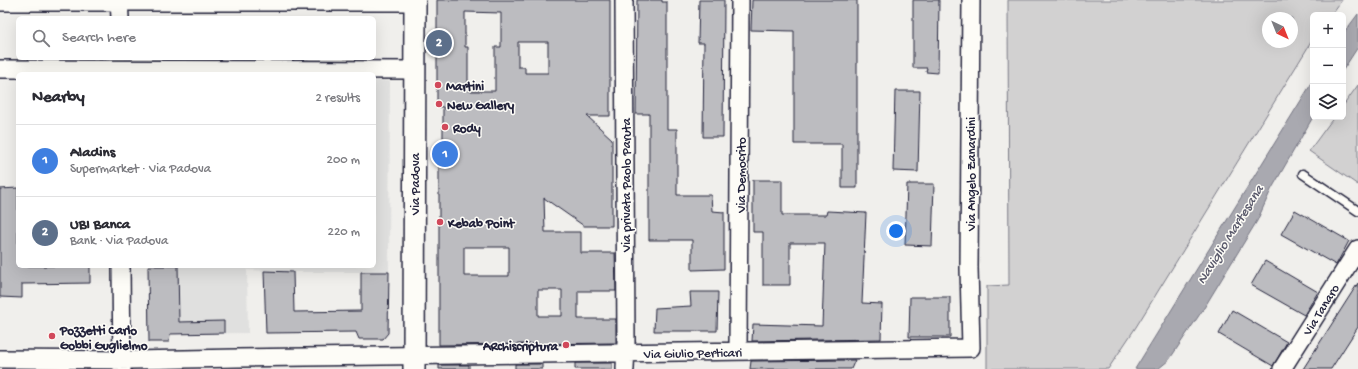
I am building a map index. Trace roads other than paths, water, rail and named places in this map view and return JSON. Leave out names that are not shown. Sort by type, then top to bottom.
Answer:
[{"type":"street","name":"Via privata Paolo Paruta","points":[[624,0],[625,361]]},
{"type":"street","name":"Via Democrito","points":[[738,351],[740,0]]},
{"type":"street","name":"Via Angelo Zanardini","points":[[971,0],[969,268],[971,348]]},
{"type":"street","points":[[0,2],[120,7],[415,1]]},
{"type":"street","name":"Via Padova","points":[[414,362],[415,1]]},
{"type":"street","points":[[0,68],[120,67],[415,70]]},
{"type":"street","name":"Via Tanaro","points":[[1282,369],[1358,249]]},
{"type":"street","points":[[121,268],[122,365]]},
{"type":"street","name":"Via Giulio Perticari","points":[[0,359],[122,365],[625,361],[738,351],[971,348]]},
{"type":"lane","points":[[1303,174],[1358,211]]},
{"type":"water","points":[[1358,14],[1358,47],[1346,65],[1346,48],[1346,30]]},
{"type":"water","name":"Naviglio Martesana","points":[[1310,86],[1310,120],[1311,120],[1271,190],[1257,221],[1204,308],[1169,360],[1158,369],[1135,369]]},
{"type":"place","name":"UBI Banca","points":[[439,43]]},
{"type":"place","name":"Martini","points":[[438,85]]},
{"type":"place","name":"New Gallery","points":[[439,104]]},
{"type":"place","name":"Rody","points":[[445,127]]},
{"type":"place","name":"Aladins","points":[[445,154]]},
{"type":"place","name":"Kebab Point","points":[[440,222]]},
{"type":"place","name":"Pozzetti Carlo Gobbi Guglielmo","points":[[52,336]]},
{"type":"place","name":"ARchiscriptura","points":[[566,345]]}]
